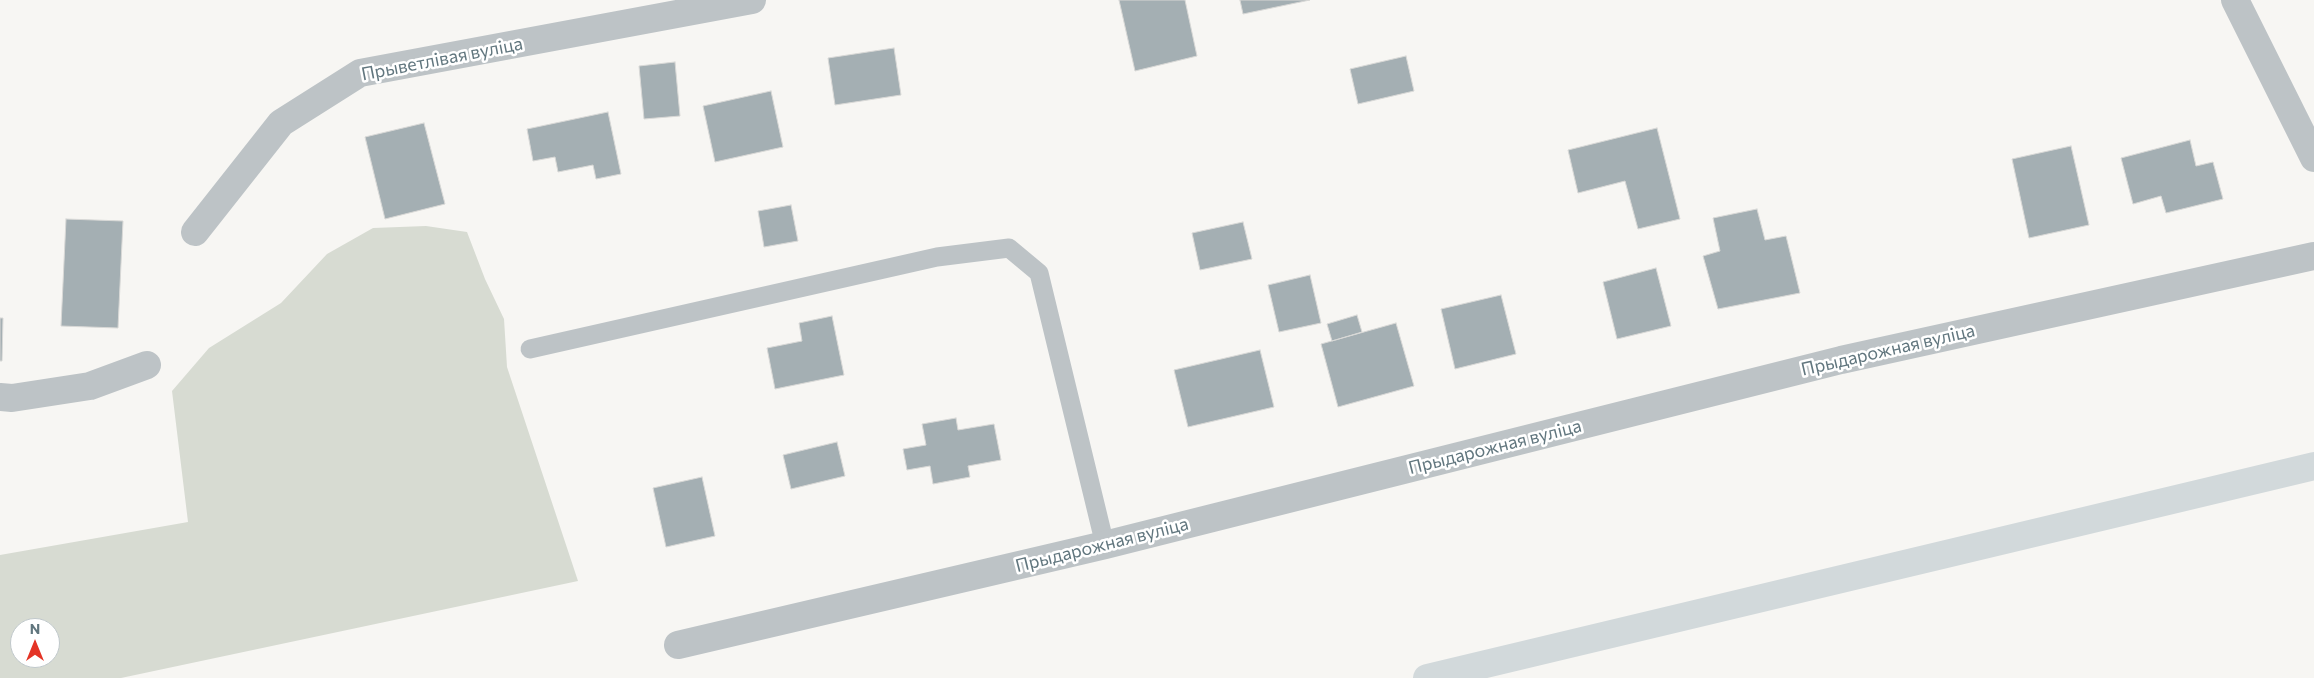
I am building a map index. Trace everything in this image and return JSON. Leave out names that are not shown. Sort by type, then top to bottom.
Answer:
[{"type":"street","name":"Прыветлівая вуліца","points":[[194,232],[281,123],[360,73],[752,0]]},
{"type":"street","points":[[2235,0],[2314,158]]},
{"type":"street","name":"Прыдарожная вуліца","points":[[678,645],[1105,545],[1841,360],[2314,256]]},
{"type":"street","points":[[0,397],[12,398],[90,386],[147,365]]},
{"type":"street","points":[[1427,678],[2314,466]]},
{"type":"lane","points":[[530,349],[937,257],[1009,248],[1039,273],[1105,545]]},
{"type":"shaded area","points":[[426,226],[467,232],[485,279],[504,319],[507,367],[578,581],[121,678],[0,678],[0,555],[188,522],[172,391],[209,348],[281,303],[327,254],[373,228]]},
{"type":"building","points":[[1119,0],[1185,0],[1197,56],[1135,71]]},
{"type":"building","points":[[1240,0],[1310,0],[1243,14]]},
{"type":"building","points":[[894,48],[901,95],[835,105],[828,58]]},
{"type":"building","points":[[1406,56],[1414,91],[1358,104],[1350,69]]},
{"type":"building","points":[[675,62],[680,116],[644,119],[639,66]]},
{"type":"building","points":[[771,91],[783,147],[715,162],[703,106]]},
{"type":"building","points":[[608,112],[621,174],[596,179],[593,165],[558,172],[555,157],[533,161],[527,129]]},
{"type":"building","points":[[424,123],[445,204],[385,219],[365,137]]},
{"type":"building","points":[[1657,128],[1680,219],[1638,229],[1625,181],[1578,193],[1568,150]]},
{"type":"building","points":[[2190,140],[2196,166],[2213,162],[2223,199],[2166,213],[2161,196],[2133,204],[2121,158]]},
{"type":"building","points":[[2071,146],[2089,225],[2029,238],[2012,159]]},
{"type":"building","points":[[791,205],[798,241],[764,247],[758,211]]},
{"type":"building","points":[[1757,209],[1765,240],[1786,236],[1800,293],[1718,309],[1703,256],[1720,251],[1713,218]]},
{"type":"building","points":[[66,219],[123,221],[118,328],[61,326]]},
{"type":"building","points":[[1243,222],[1252,259],[1200,270],[1192,233]]},
{"type":"building","points":[[1656,268],[1671,326],[1617,339],[1603,282]]},
{"type":"building","points":[[1310,275],[1321,323],[1279,332],[1268,285]]},
{"type":"building","points":[[1501,295],[1516,354],[1455,369],[1441,309]]},
{"type":"building","points":[[1357,315],[1362,332],[1332,341],[1327,324]]},
{"type":"building","points":[[832,316],[844,375],[775,389],[767,348],[802,341],[799,323]]},
{"type":"building","points":[[0,318],[3,318],[2,361],[0,361]]},
{"type":"building","points":[[1396,323],[1414,386],[1338,407],[1321,344]]},
{"type":"building","points":[[1260,350],[1274,407],[1188,427],[1174,370]]},
{"type":"building","points":[[956,418],[958,430],[994,424],[1001,460],[968,466],[970,477],[933,484],[930,466],[907,470],[903,449],[926,445],[922,424]]},
{"type":"building","points":[[837,442],[845,476],[791,489],[783,455]]},
{"type":"building","points":[[702,477],[715,536],[666,547],[653,488]]}]
